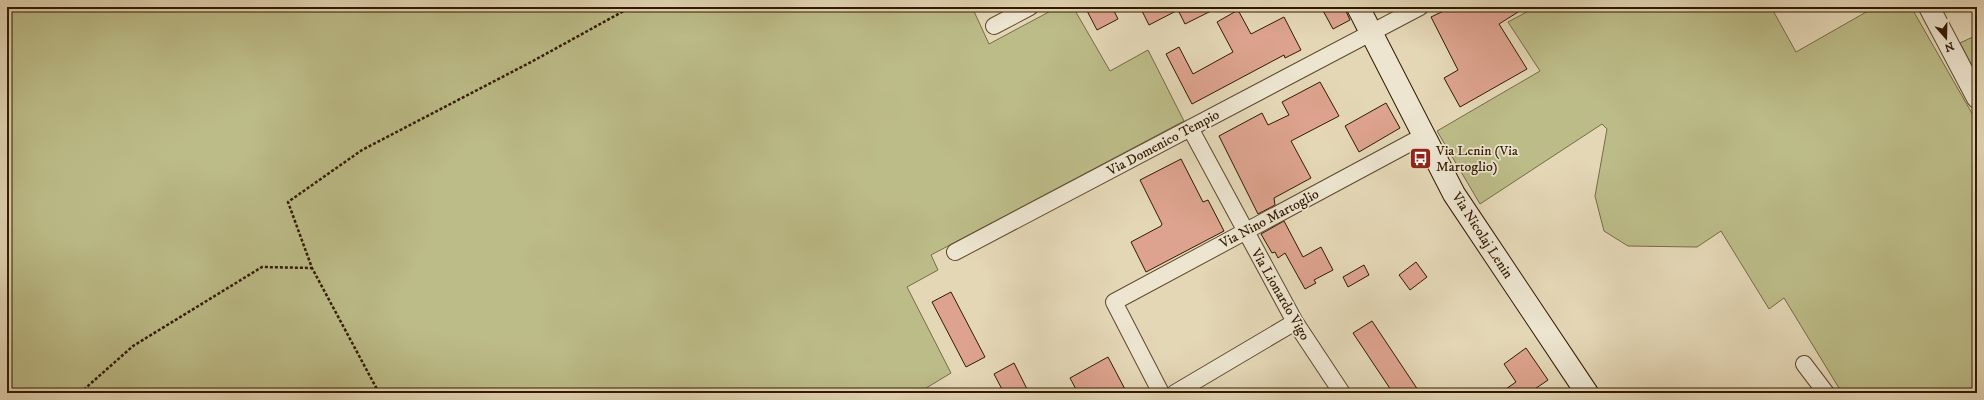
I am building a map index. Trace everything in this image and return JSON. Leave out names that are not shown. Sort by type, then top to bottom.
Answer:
[{"type":"main road","name":"Via Nicolaj Lenin","points":[[1358,7],[1425,134],[1454,194],[1587,393]]},
{"type":"street","points":[[994,26],[1030,7]]},
{"type":"street","name":"Via Domenico Tempio","points":[[956,252],[1420,7]]},
{"type":"street","points":[[1929,7],[1977,98]]},
{"type":"street","name":"Via Lionardo Vigo","points":[[1190,128],[1295,322],[1342,393]]},
{"type":"street","name":"Via Nino Martoglio","points":[[1161,393],[1114,302],[1425,134]]},
{"type":"street","points":[[1175,393],[1295,322]]},
{"type":"street","points":[[1804,364],[1826,393]]},
{"type":"path","points":[[378,393],[312,268],[288,202],[362,150],[533,61],[631,7]]},
{"type":"path","points":[[80,393],[133,346],[262,267],[312,268]]},
{"type":"green space","points":[[7,7],[972,7],[989,44],[1058,7],[1073,7],[1110,71],[1148,50],[1184,121],[931,255],[938,270],[907,287],[951,373],[918,393],[7,393]]},
{"type":"green space","points":[[1536,7],[1771,7],[1796,52],[1875,7],[1911,7],[1977,122],[1977,393],[1842,393],[1784,298],[1769,309],[1721,231],[1697,247],[1628,246],[1604,231],[1595,196],[1607,129],[1602,124],[1480,204],[1437,131],[1540,71],[1508,22]]},
{"type":"green space","points":[[1977,35],[1977,72],[1976,73],[1960,43]]},
{"type":"building","points":[[1085,7],[1112,7],[1118,19],[1097,30]]},
{"type":"building","points":[[1140,7],[1219,7],[1185,24],[1178,10],[1149,25]]},
{"type":"building","points":[[1321,7],[1344,7],[1350,20],[1333,29]]},
{"type":"building","points":[[1452,7],[1526,7],[1499,24],[1527,69],[1460,107],[1444,78],[1458,70],[1431,17]]},
{"type":"building","points":[[1238,10],[1251,34],[1284,17],[1301,50],[1285,58],[1284,55],[1192,104],[1166,54],[1179,47],[1193,74],[1233,52],[1217,22]]},
{"type":"building","points":[[1320,82],[1339,116],[1291,141],[1311,178],[1274,198],[1275,205],[1258,214],[1219,136],[1262,113],[1268,125],[1289,115],[1282,102]]},
{"type":"building","points":[[1386,103],[1400,128],[1359,152],[1345,126]]},
{"type":"building","points":[[1181,159],[1203,202],[1208,200],[1224,231],[1146,272],[1131,242],[1161,226],[1162,224],[1140,180]]},
{"type":"building","points":[[1284,221],[1303,257],[1321,247],[1333,270],[1314,280],[1316,283],[1305,289],[1285,253],[1278,258],[1275,252],[1272,253],[1261,234]]},
{"type":"building","points":[[1416,262],[1427,277],[1410,290],[1399,275]]},
{"type":"building","points":[[1364,265],[1369,275],[1348,287],[1343,277]]},
{"type":"building","points":[[951,292],[985,357],[966,367],[932,302]]},
{"type":"building","points":[[1372,321],[1420,393],[1393,393],[1353,333]]},
{"type":"building","points":[[1526,348],[1548,380],[1529,393],[1500,393],[1516,382],[1504,364]]},
{"type":"building","points":[[1108,357],[1127,393],[1078,393],[1070,378]]},
{"type":"building","points":[[1014,363],[1029,393],[1004,393],[994,374]]},
{"type":"place","name":"Via Lenin (Via Martoglio)","points":[[1421,158]]}]
